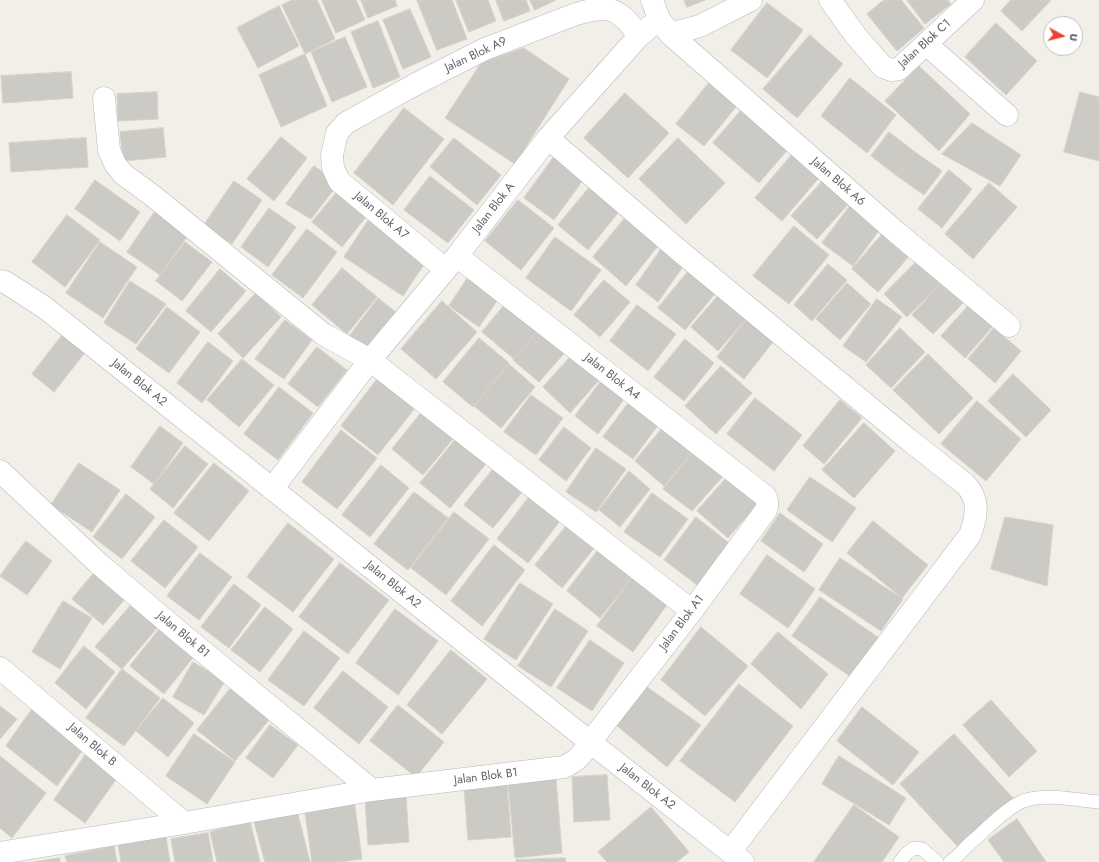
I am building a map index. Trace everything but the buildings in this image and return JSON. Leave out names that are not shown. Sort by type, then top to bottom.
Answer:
[{"type":"street","name":"Jalan Blok A","points":[[272,489],[370,360],[451,263],[548,138],[638,36],[661,18],[692,28],[702,25],[751,0]]},
{"type":"street","name":"Jalan Blok C1","points":[[830,0],[856,36],[884,67],[892,70],[899,69],[973,0]]},
{"type":"street","name":"Jalan Blok A9","points":[[332,154],[337,133],[346,123],[416,84],[485,49],[589,10],[602,9],[614,11],[622,15],[638,36]]},
{"type":"street","name":"Jalan Blok A6","points":[[661,18],[896,232],[1010,326]]},
{"type":"street","points":[[926,44],[1007,115]]},
{"type":"street","points":[[104,98],[109,150],[115,164],[123,174],[153,196],[323,334],[370,360],[692,611]]},
{"type":"street","points":[[548,138],[682,253],[965,484],[972,490],[974,496],[976,507],[975,521],[970,535],[737,857]]},
{"type":"street","name":"Jalan Blok A7","points":[[332,154],[333,168],[339,181],[451,263]]},
{"type":"street","name":"Jalan Blok A4","points":[[451,263],[765,496],[767,500]]},
{"type":"street","name":"Jalan Blok A2","points":[[0,281],[5,282],[44,307],[590,742],[737,857]]},
{"type":"street","name":"Jalan Blok B1","points":[[0,471],[104,568],[184,636],[372,790]]},
{"type":"street","name":"Jalan Blok A1","points":[[590,742],[692,611],[766,510],[768,504],[767,500]]},
{"type":"street","name":"Jalan Blok B","points":[[0,668],[184,824]]},
{"type":"street","name":"Jalan Blok B1","points":[[0,853],[184,824],[372,790],[564,767],[581,757],[590,742]]},
{"type":"lane","points":[[950,862],[957,858],[984,830],[1012,807],[1022,802],[1044,797],[1099,802]]},
{"type":"lane","points":[[900,862],[906,854],[914,848],[922,849],[937,862]]}]
